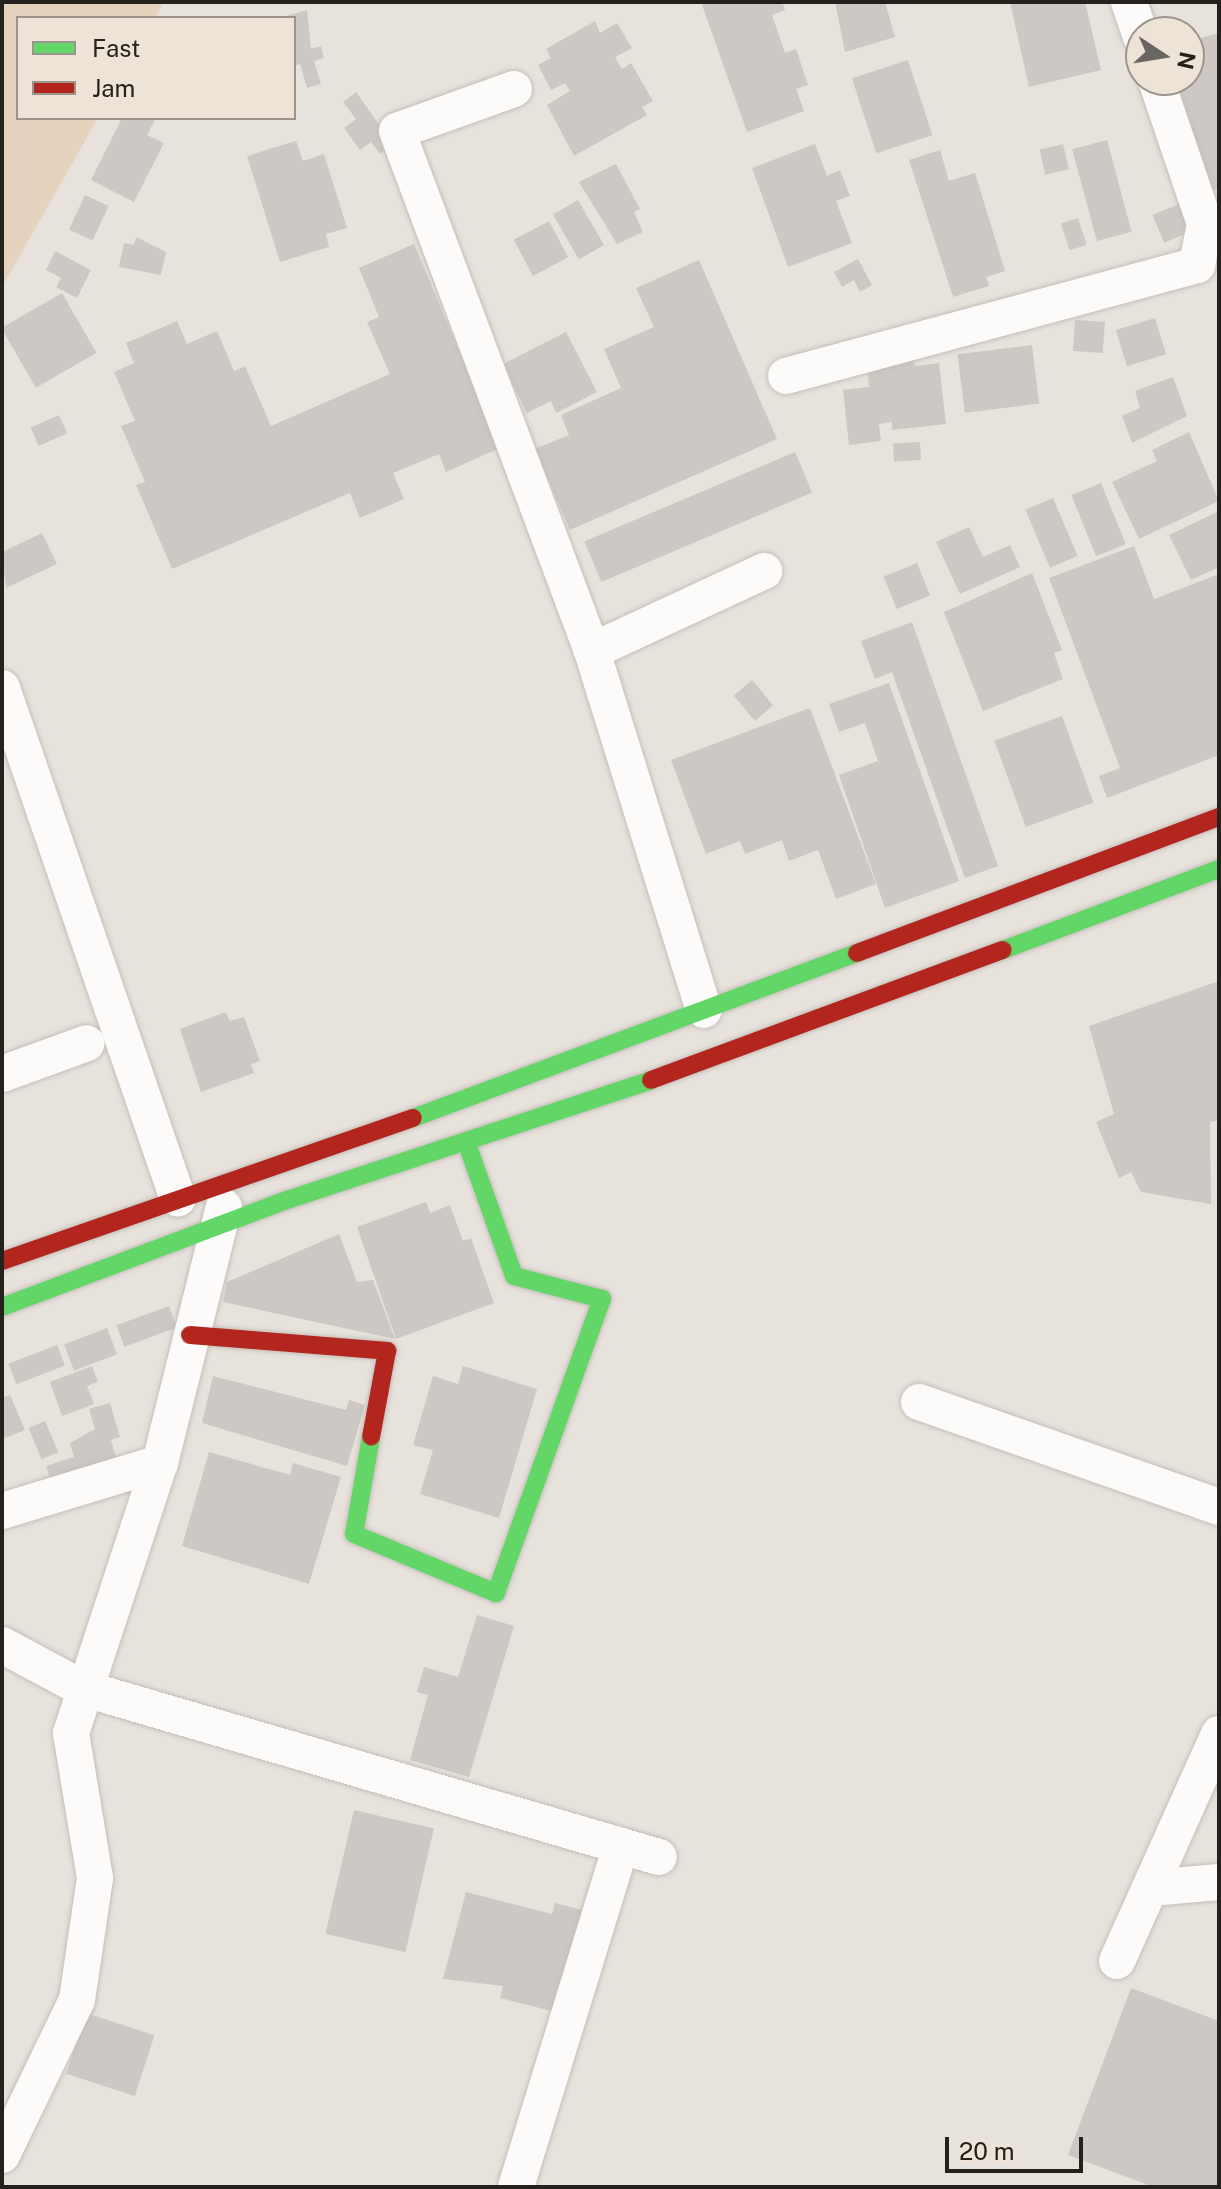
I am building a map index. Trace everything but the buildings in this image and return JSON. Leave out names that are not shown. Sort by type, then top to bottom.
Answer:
[{"type":"street","points":[[514,89],[397,131],[592,651],[704,1010]]},
{"type":"street","points":[[786,376],[1197,265],[1212,222],[1162,96]]},
{"type":"street","points":[[592,651],[764,571]]},
{"type":"street","points":[[2,688],[178,1199]]},
{"type":"street","points":[[2,1261],[232,1178],[454,1104],[1219,817]]},
{"type":"street","points":[[2,1307],[218,1226],[467,1144],[1219,869]]},
{"type":"street","points":[[2,1074],[87,1043]]},
{"type":"street","points":[[190,1335],[387,1351],[354,1534],[496,1593],[602,1299],[514,1276],[467,1144]]},
{"type":"street","points":[[2,2155],[77,2000],[95,1878],[71,1733],[82,1688],[160,1463],[232,1178]]},
{"type":"street","points":[[919,1402],[1219,1507]]},
{"type":"street","points":[[2,1511],[160,1463]]},
{"type":"street","points":[[2,1645],[82,1688],[659,1857]]},
{"type":"street","points":[[1117,1961],[1219,1734]]},
{"type":"street","points":[[516,2187],[621,1846]]},
{"type":"street","points":[[1150,1888],[1219,1882]]},
{"type":"shaded area","points":[[2,2],[164,2],[156,16],[16,16],[16,120],[97,120],[2,287]]},
{"type":"traffic: fast","points":[[1003,950],[1219,869]]},
{"type":"traffic: fast","points":[[413,1118],[857,953]]},
{"type":"traffic: fast","points":[[2,1307],[287,1200],[651,1080]]},
{"type":"traffic: fast","points":[[371,1437],[354,1534],[496,1593],[602,1299],[514,1276],[467,1144]]},
{"type":"traffic: jam","points":[[857,953],[1219,817]]},
{"type":"traffic: jam","points":[[651,1080],[1003,950]]},
{"type":"traffic: jam","points":[[2,1261],[413,1118]]},
{"type":"traffic: jam","points":[[190,1335],[387,1351],[371,1437]]}]
